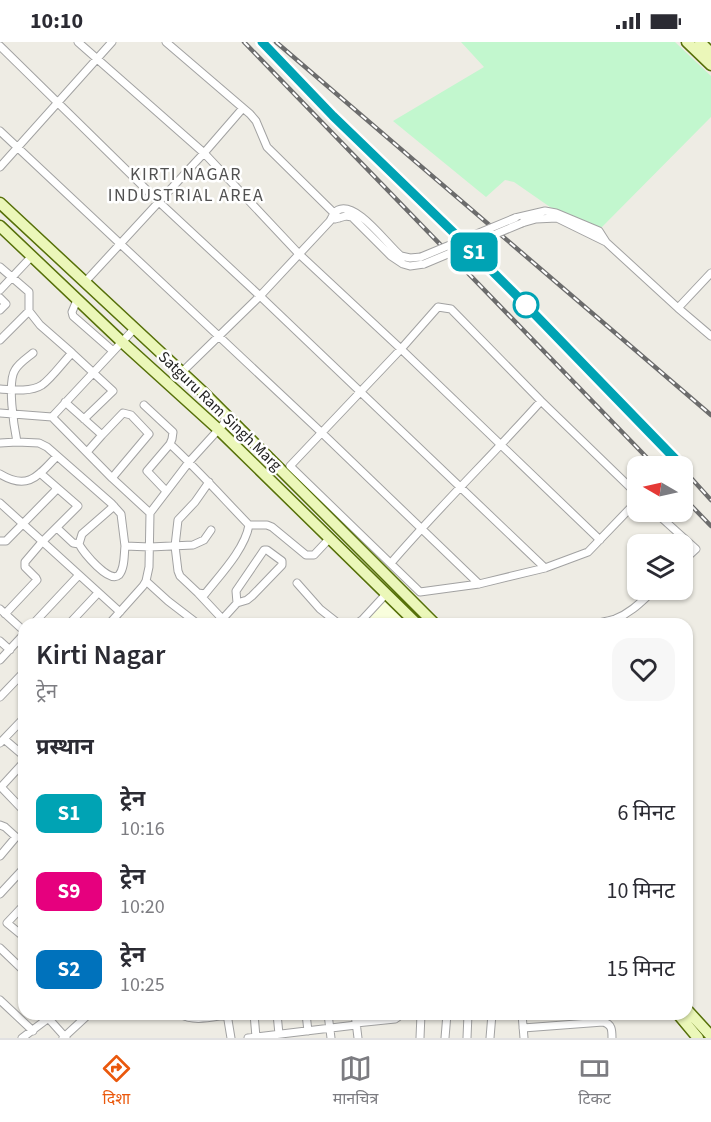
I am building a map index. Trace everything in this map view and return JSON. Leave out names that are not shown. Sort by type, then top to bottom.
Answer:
[{"type":"main road","points":[[687,42],[711,65]]},
{"type":"main road","points":[[700,42],[711,53]]},
{"type":"main road","name":"Satguru Ram Singh Marg","points":[[0,203],[286,469],[429,618]]},
{"type":"main road","name":"Satguru Ram Singh Marg","points":[[0,226],[218,429],[411,618]]},
{"type":"main road","points":[[693,1016],[711,1036]]},
{"type":"main road","points":[[683,1020],[698,1038]]},
{"type":"street","points":[[78,42],[204,153],[299,254],[600,540]]},
{"type":"street","points":[[0,167],[112,42]]},
{"type":"street","points":[[166,42],[256,121],[267,147],[336,216],[352,217],[391,256],[403,264],[411,266],[424,264],[522,223],[544,218],[557,218],[606,243],[711,336]]},
{"type":"street","points":[[0,46],[159,202],[545,568]]},
{"type":"street","points":[[85,282],[243,108]]},
{"type":"street","points":[[0,131],[322,433],[479,584]]},
{"type":"street","points":[[182,372],[260,296],[336,216],[338,210],[354,210],[400,256],[410,258],[421,256],[515,218],[545,211],[556,213],[599,231],[606,243]]},
{"type":"street","points":[[0,290],[32,256]]},
{"type":"street","points":[[0,267],[29,292],[29,311],[40,326],[113,391],[84,419]]},
{"type":"street","points":[[678,308],[711,273]]},
{"type":"street","points":[[0,298],[6,304],[0,310]]},
{"type":"street","points":[[77,300],[72,312],[73,316],[113,351]]},
{"type":"street","points":[[627,484],[451,309],[438,307],[401,350],[286,469],[420,592],[479,584],[545,568],[588,552],[627,512]]},
{"type":"street","points":[[0,340],[29,311]]},
{"type":"street","points":[[52,417],[135,328]]},
{"type":"street","points":[[17,442],[13,415],[12,375],[15,369],[33,353]]},
{"type":"street","points":[[0,389],[12,390],[42,385],[72,353]]},
{"type":"street","points":[[391,563],[421,527],[541,401]]},
{"type":"street","points":[[65,402],[102,435]]},
{"type":"street","points":[[144,405],[172,432],[170,444],[147,471],[166,491]]},
{"type":"street","points":[[0,413],[52,417],[150,513]]},
{"type":"street","points":[[87,452],[123,413],[131,416],[149,434],[112,477]]},
{"type":"street","points":[[114,618],[147,581],[150,513],[189,462],[229,418]]},
{"type":"street","points":[[0,443],[39,443],[47,447],[114,506],[121,514],[125,546],[124,561],[117,576],[107,574],[95,564],[79,544],[73,543],[57,528]]},
{"type":"street","points":[[170,444],[249,525],[272,527],[306,555],[314,555],[330,539]]},
{"type":"street","points":[[0,474],[11,481],[20,482],[34,478],[57,456]]},
{"type":"street","points":[[18,627],[3,611],[37,580],[24,564],[42,542],[78,506],[40,473]]},
{"type":"street","points":[[209,482],[178,520],[175,546],[179,573],[182,578],[219,618]]},
{"type":"street","points":[[0,541],[6,540],[56,487]]},
{"type":"street","points":[[0,503],[120,612]]},
{"type":"street","points":[[79,544],[82,534],[114,506]]},
{"type":"street","points":[[666,522],[679,534]]},
{"type":"street","points":[[198,593],[205,594],[228,564],[244,540],[249,525]]},
{"type":"street","points":[[125,546],[193,546],[204,540],[211,530]]},
{"type":"street","points":[[226,618],[237,603],[252,596],[282,565],[282,561],[264,550],[236,591],[237,603]]},
{"type":"street","points":[[39,618],[78,576]]},
{"type":"street","points":[[147,581],[190,618]]},
{"type":"street","points":[[297,584],[331,618]]},
{"type":"street","points":[[75,618],[98,593]]},
{"type":"street","points":[[364,618],[386,594]]},
{"type":"street","points":[[617,618],[643,600]]},
{"type":"street","points":[[0,660],[18,640]]},
{"type":"street","points":[[0,641],[10,650]]},
{"type":"street","points":[[0,698],[18,678]]},
{"type":"street","points":[[18,724],[2,741],[18,752]]},
{"type":"street","points":[[18,769],[1,788],[18,805]]},
{"type":"street","points":[[0,825],[16,837],[0,856]]},
{"type":"street","points":[[0,894],[18,874]]},
{"type":"street","points":[[18,911],[7,923],[18,932]]},
{"type":"street","points":[[0,948],[18,965]]},
{"type":"street","points":[[0,1000],[18,1016]]},
{"type":"street","points":[[22,1020],[33,1030]]},
{"type":"street","points":[[22,1038],[47,1020]]},
{"type":"street","points":[[53,1020],[65,1037],[83,1020]]},
{"type":"street","points":[[228,1020],[231,1038]]},
{"type":"street","points":[[253,1020],[252,1037],[387,1020]]},
{"type":"street","points":[[278,1020],[279,1034]]},
{"type":"street","points":[[307,1020],[308,1031]]},
{"type":"street","points":[[329,1020],[331,1038]]},
{"type":"street","points":[[356,1020],[358,1038]]},
{"type":"street","points":[[420,1038],[421,1020]]},
{"type":"street","points":[[445,1038],[446,1020]]},
{"type":"street","points":[[467,1038],[468,1020]]},
{"type":"street","points":[[490,1038],[492,1020]]},
{"type":"street","points":[[522,1020],[524,1038]]},
{"type":"street","points":[[523,1028],[603,1022],[612,1030],[612,1038]]},
{"type":"shaded area","points":[[385,600],[402,618],[367,618]]},
{"type":"green space","points":[[461,42],[675,42],[711,76],[711,117],[600,229],[550,207],[514,182],[505,180],[486,197],[393,121],[484,67]]},
{"type":"railway","points":[[244,42],[645,456]]},
{"type":"railway","points":[[261,42],[333,116],[521,300],[672,456]]},
{"type":"railway","points":[[276,42],[711,415]]},
{"type":"railway","points":[[693,480],[711,500]]},
{"type":"railway","points":[[693,507],[711,526]]},
{"type":"train","name":"S1","points":[[262,42],[333,116],[521,300],[672,456]]},
{"type":"district","name":"KIRTI NAGAR INDUSTRIAL AREA","points":[[186,184]]}]
